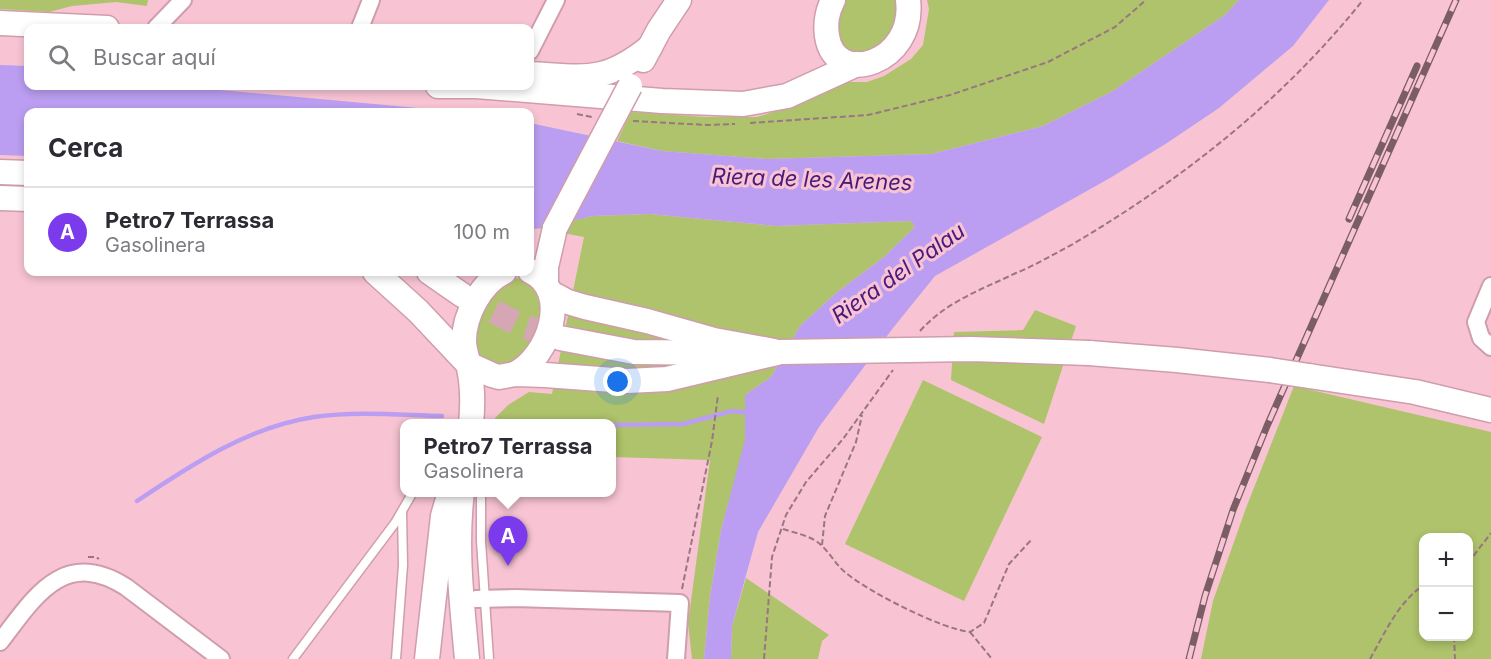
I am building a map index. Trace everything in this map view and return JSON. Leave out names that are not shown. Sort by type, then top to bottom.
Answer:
[{"type":"main road","points":[[534,74],[586,77],[618,70],[655,38],[669,0]]},
{"type":"main road","points":[[534,254],[555,228],[655,38],[679,0]]},
{"type":"main road","points":[[520,90],[598,97],[743,104],[787,96],[857,64],[883,58],[895,48],[907,28],[910,14],[908,0]]},
{"type":"main road","points":[[826,3],[825,27],[828,42],[837,57],[857,64]]},
{"type":"main road","points":[[0,22],[35,24]]},
{"type":"main road","points":[[0,37],[24,39]]},
{"type":"main road","points":[[809,86],[822,67],[828,42]]},
{"type":"main road","points":[[0,172],[24,173]]},
{"type":"main road","points":[[0,198],[24,199]]},
{"type":"main road","points":[[482,419],[484,405],[489,395],[512,375],[528,366],[541,348],[551,321],[552,310],[542,282],[555,228]]},
{"type":"main road","points":[[379,276],[472,363],[499,377],[512,375],[646,381],[687,376],[715,354]]},
{"type":"main road","points":[[433,276],[462,295]]},
{"type":"main road","points":[[471,419],[472,363],[464,340],[469,315],[487,285],[497,276]]},
{"type":"main road","points":[[542,282],[568,302],[648,321],[715,354]]},
{"type":"main road","points":[[560,338],[634,352],[715,354],[971,349],[1089,353],[1270,370],[1415,393],[1491,410]]},
{"type":"main road","points":[[427,659],[443,516],[449,497]]},
{"type":"main road","points":[[462,497],[461,580],[479,658]]},
{"type":"main road","points":[[473,497],[480,599],[479,658]]},
{"type":"street","points":[[160,24],[183,0]]},
{"type":"street","points":[[362,24],[371,0]]},
{"type":"street","points":[[534,43],[556,0]]},
{"type":"street","points":[[1491,286],[1476,322],[1481,338],[1491,346]]},
{"type":"street","points":[[0,642],[40,591],[60,578],[75,574],[95,573],[115,580],[221,659]]},
{"type":"street","points":[[480,599],[680,603],[676,659]]},
{"type":"lane","points":[[293,659],[402,512],[410,497]]},
{"type":"lane","points":[[480,599],[481,497]]},
{"type":"lane","points":[[396,659],[403,565],[402,512]]},
{"type":"path","points":[[918,333],[933,317],[961,297],[1017,273],[1073,243],[1124,212],[1189,166],[1245,123],[1289,83],[1363,0]]},
{"type":"path","points":[[764,659],[772,558],[795,499],[806,482],[862,414],[898,362]]},
{"type":"path","points":[[680,603],[713,434],[718,394]]},
{"type":"path","points":[[822,545],[825,516],[856,442],[862,414]]},
{"type":"path","points":[[782,529],[803,535],[822,545],[844,571],[860,583],[937,622],[958,631],[970,632],[976,630],[984,622],[1009,564],[1032,539]]},
{"type":"path","points":[[1473,556],[1491,533]]},
{"type":"path","points":[[1370,659],[1402,606],[1422,587]]},
{"type":"path","points":[[970,632],[992,659]]},
{"type":"path","points":[[1454,641],[1455,659]]},
{"type":"green space","points":[[0,0],[148,0],[147,6],[116,2],[72,6],[49,12],[0,9]]},
{"type":"green space","points":[[844,0],[900,0],[890,39],[866,55],[845,51],[835,31]]},
{"type":"green space","points":[[927,0],[1239,0],[1225,15],[1113,91],[1043,126],[931,154],[766,159],[662,151],[617,141],[631,112],[706,117],[757,117],[806,102],[844,82],[867,82],[884,76],[911,59],[923,45],[929,9]]},
{"type":"green space","points":[[649,214],[776,226],[911,221],[915,227],[884,257],[836,293],[800,326],[771,377],[745,395],[746,439],[721,530],[710,597],[704,659],[692,659],[688,623],[710,460],[616,457],[616,419],[495,419],[508,405],[529,392],[552,394],[584,237],[536,228],[593,216]]},
{"type":"green space","points":[[515,278],[528,282],[536,290],[540,301],[538,329],[533,342],[517,362],[498,365],[482,358],[476,336],[478,324],[489,300],[497,290]]},
{"type":"green space","points":[[1035,310],[1076,326],[1044,424],[951,380],[954,332],[1023,330]]},
{"type":"green space","points":[[923,380],[1042,437],[964,601],[845,544]]},
{"type":"green space","points":[[1294,386],[1491,432],[1491,659],[1201,659],[1213,601],[1246,508]]},
{"type":"green space","points":[[746,578],[829,635],[822,641],[818,659],[731,659],[732,626]]},
{"type":"water","points":[[1239,0],[1329,0],[1293,46],[1219,108],[1110,178],[935,276],[819,427],[758,532],[732,626],[731,659],[704,659],[710,597],[721,530],[745,439],[745,395],[771,377],[800,326],[836,293],[884,257],[915,227],[911,221],[776,226],[649,214],[593,216],[534,229],[534,124],[662,151],[766,159],[931,154],[1043,126],[1113,91],[1225,15]]},
{"type":"water","points":[[0,65],[24,66],[24,90],[220,90],[418,108],[24,108],[24,156],[0,155]]},
{"type":"waterway","points":[[616,425],[683,424],[732,411],[751,413]]},
{"type":"waterway","points":[[137,501],[221,449],[243,438],[290,422],[346,414],[442,416]]},
{"type":"tunnel","points":[[462,295],[520,325],[560,338]]},
{"type":"railway","points":[[1189,659],[1205,596],[1233,510],[1267,426],[1456,0]]},
{"type":"railway","points":[[1349,219],[1417,66]]},
{"type":"place","name":"Petro7 Terrassa","points":[[508,566]]},
{"type":"water label","name":"Riera de les Arenes","points":[[812,179]]},
{"type":"water label","name":"Riera del Palau","points":[[898,273]]}]
